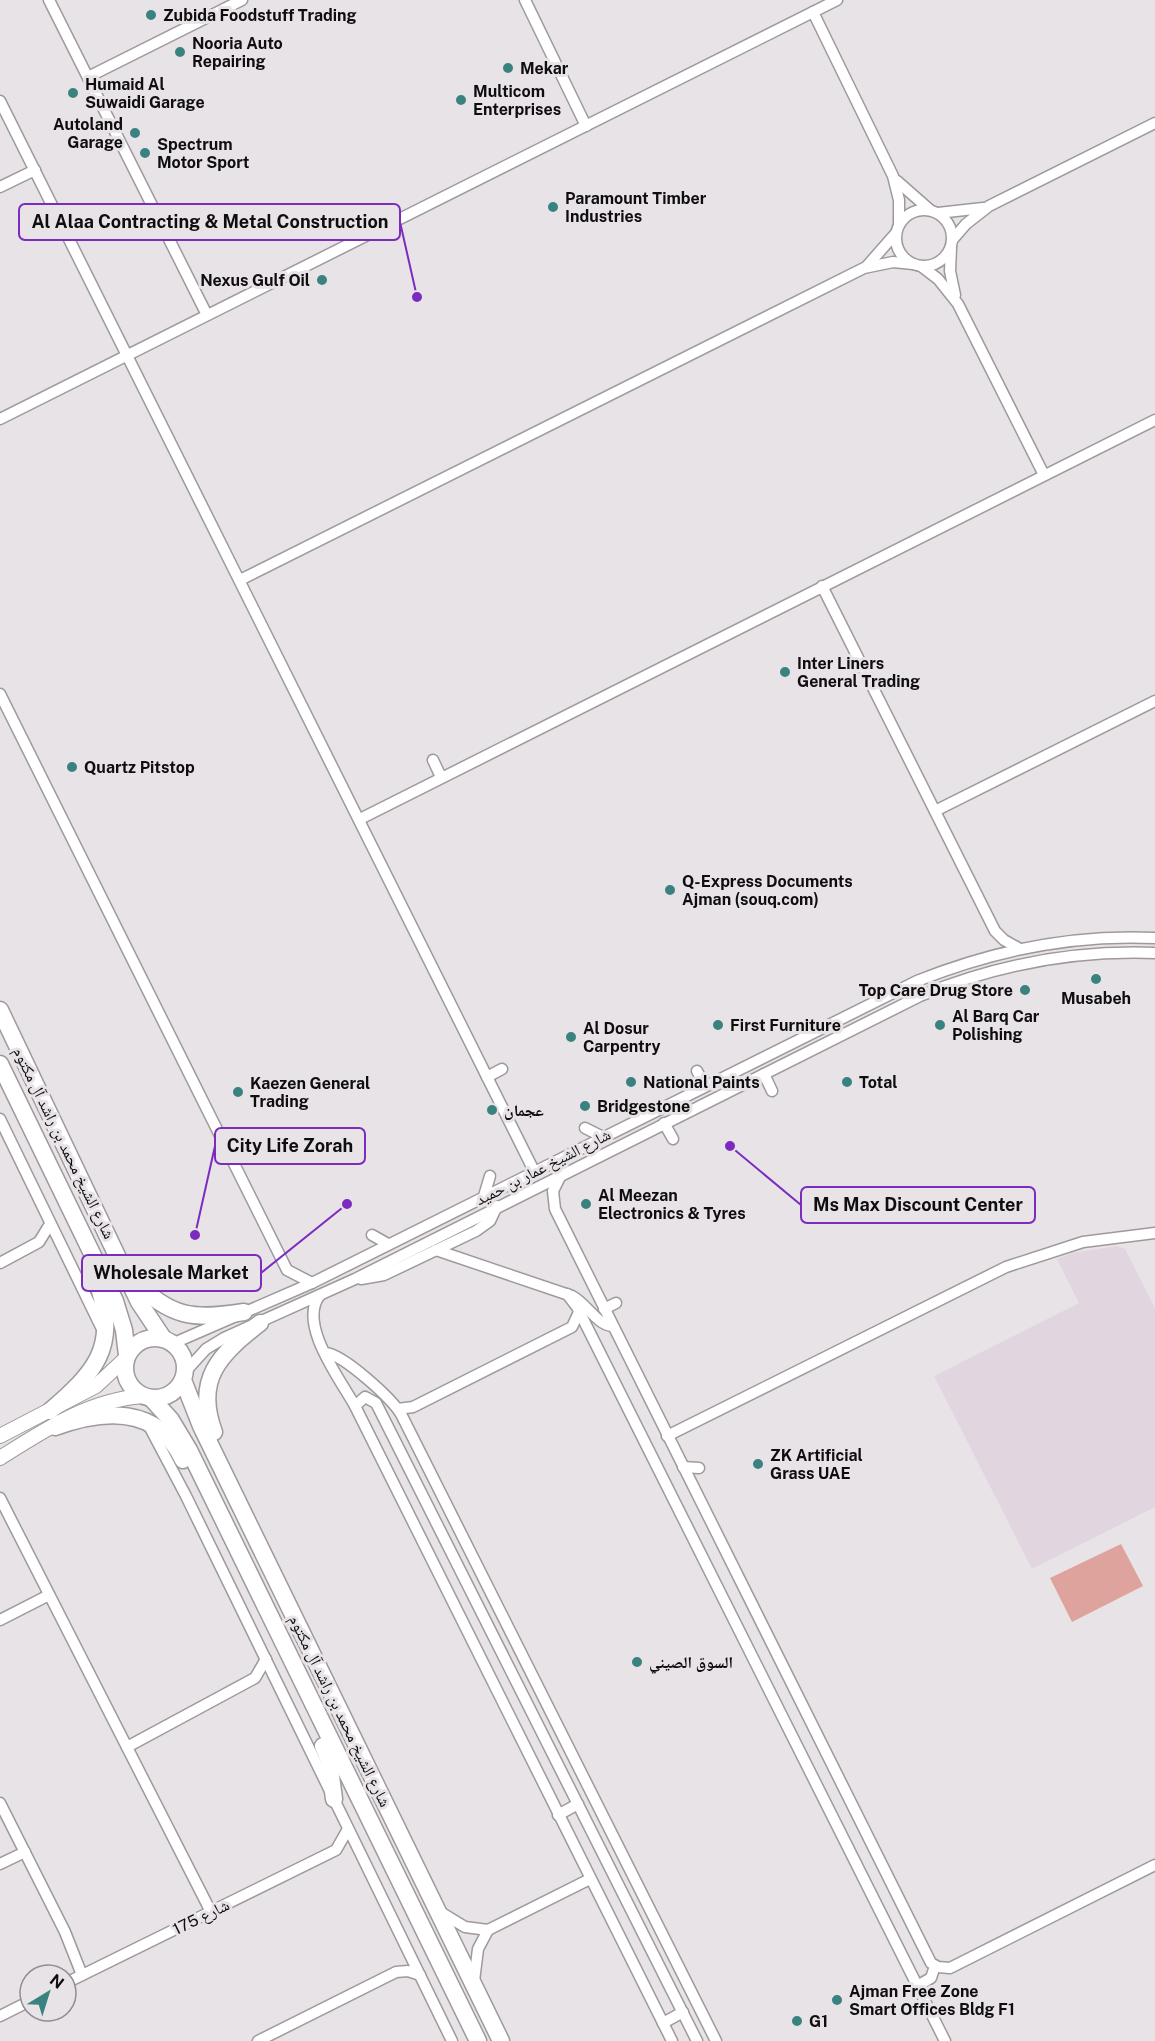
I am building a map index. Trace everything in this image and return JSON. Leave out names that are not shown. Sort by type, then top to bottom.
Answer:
[{"type":"highway","name":"شارع الشيخ محمد بن راشد آل مكتوم","points":[[0,1010],[144,1312],[168,1341]]},
{"type":"highway","name":"شارع الشيخ محمد بن راشد آل مكتوم","points":[[0,1064],[97,1263],[120,1316],[127,1356]]},
{"type":"highway","points":[[0,1089],[20,1104]]},
{"type":"highway","points":[[52,1419],[92,1371],[105,1340],[107,1321],[97,1263]]},
{"type":"highway","points":[[123,1268],[158,1302],[179,1313],[203,1317],[244,1312]]},
{"type":"highway","points":[[231,1486],[230,1466],[209,1418],[206,1394],[218,1362],[260,1323]]},
{"type":"highway","points":[[142,1340],[168,1341],[183,1356],[184,1376],[170,1394],[148,1397],[127,1380],[127,1356],[142,1340]]},
{"type":"highway","name":"شارع الشيخ محمد بن راشد آل مكتوم","points":[[184,1376],[195,1413],[501,2041]]},
{"type":"highway","name":"شارع الشيخ محمد بن راشد آل مكتوم","points":[[148,1397],[183,1440],[478,2041]]},
{"type":"highway","points":[[52,1419],[101,1414],[131,1416],[147,1423],[176,1449],[197,1489],[212,1502]]},
{"type":"highway","points":[[312,1705],[313,1719],[329,1760],[333,1799]]},
{"type":"main road","points":[[0,1458],[96,1386],[127,1356]]},
{"type":"main road","points":[[0,1436],[102,1402],[148,1397]]},
{"type":"street","points":[[49,0],[207,315]]},
{"type":"street","points":[[88,77],[242,0]]},
{"type":"street","points":[[525,0],[586,126]]},
{"type":"street","points":[[0,419],[837,0]]},
{"type":"street","points":[[813,12],[893,176],[899,200],[898,248],[938,279],[958,304],[1044,475]]},
{"type":"street","points":[[0,101],[534,1171]]},
{"type":"street","points":[[240,580],[864,268],[883,263],[917,265],[942,260],[966,224],[989,206],[1155,123]]},
{"type":"street","points":[[0,187],[35,170]]},
{"type":"street","points":[[893,176],[906,191],[950,224],[952,244],[950,271],[958,304]]},
{"type":"street","points":[[864,268],[882,252],[897,229],[915,210],[969,211],[989,206]]},
{"type":"street","points":[[360,819],[1155,420]]},
{"type":"street","points":[[822,586],[992,925],[1004,940],[1022,949]]},
{"type":"street","points":[[0,694],[287,1270],[312,1283]]},
{"type":"street","points":[[935,811],[1155,701]]},
{"type":"street","points":[[433,760],[441,777]]},
{"type":"street","points":[[985,957],[993,942],[992,925]]},
{"type":"street","name":"شارع الشيخ عمار بن حميد","points":[[168,1341],[280,1298],[312,1283],[900,988],[985,957],[1022,949],[1078,940],[1155,938]]},
{"type":"street","name":"شارع الشيخ عمار بن حميد","points":[[184,1376],[206,1349],[355,1279],[904,1004],[969,978],[1058,958],[1155,953]]},
{"type":"street","points":[[487,1077],[502,1070]]},
{"type":"street","points":[[697,1071],[705,1086]]},
{"type":"street","points":[[764,1074],[772,1091]]},
{"type":"street","points":[[0,1119],[98,1318],[105,1340]]},
{"type":"street","points":[[664,1123],[673,1139]]},
{"type":"street","points":[[585,1128],[603,1137]]},
{"type":"street","points":[[555,1209],[553,1191],[561,1175]]},
{"type":"street","points":[[484,1196],[490,1176]]},
{"type":"street","points":[[530,1191],[542,1195],[555,1209],[926,1956],[935,1966],[946,1968],[954,1966],[1155,1865]]},
{"type":"street","points":[[355,1279],[384,1275],[481,1228],[490,1221],[497,1206]]},
{"type":"street","points":[[39,1242],[50,1224]]},
{"type":"street","points":[[667,1436],[1006,1267],[1083,1242],[1155,1233]]},
{"type":"street","points":[[372,1234],[388,1244]]},
{"type":"street","points":[[0,1263],[39,1242],[50,1242],[61,1246]]},
{"type":"street","points":[[436,1250],[567,1294],[581,1301],[604,1324],[612,1326]]},
{"type":"street","points":[[280,1298],[287,1270]]},
{"type":"street","points":[[567,1294],[579,1312],[945,2041]]},
{"type":"street","points":[[321,1295],[313,1308],[313,1323],[326,1353],[356,1406],[672,2041]]},
{"type":"street","points":[[604,1310],[616,1303]]},
{"type":"street","points":[[289,1311],[313,1323]]},
{"type":"street","points":[[398,1409],[413,1407],[572,1327],[579,1312]]},
{"type":"street","points":[[326,1353],[341,1359],[398,1409],[716,2041]]},
{"type":"street","points":[[356,1406],[365,1397],[376,1403],[697,2041]]},
{"type":"street","points":[[147,1423],[162,1448],[452,2041]]},
{"type":"street","points":[[683,1467],[699,1468]]},
{"type":"street","points":[[0,1498],[211,1912]]},
{"type":"street","points":[[0,1620],[50,1595]]},
{"type":"street","points":[[255,1678],[266,1659]]},
{"type":"street","points":[[127,1747],[255,1678],[276,1682]]},
{"type":"street","points":[[0,1803],[85,1974]]},
{"type":"street","points":[[558,1815],[578,1804]]},
{"type":"street","points":[[348,1829],[336,1850],[349,1850],[360,1855]]},
{"type":"street","points":[[0,1859],[23,1850]]},
{"type":"street","points":[[0,1864],[23,1850]]},
{"type":"street","name":"شارع 175","points":[[78,1977],[336,1850]]},
{"type":"street","points":[[628,1904],[631,1872]]},
{"type":"street","points":[[436,1908],[465,1927],[488,1930],[590,1879]]},
{"type":"street","points":[[476,1992],[475,1960],[488,1930]]},
{"type":"street","points":[[396,1972],[408,1952]]},
{"type":"street","points":[[917,1986],[931,1978],[935,1966]]},
{"type":"street","points":[[258,2041],[396,1972],[408,1971],[420,1975]]},
{"type":"street","points":[[0,2016],[18,2007]]},
{"type":"street","points":[[663,2023],[682,2012]]},
{"type":"shaded area","points":[[1117,1246],[1125,1249],[1155,1308],[1155,1507],[1032,1569],[934,1376],[1079,1303],[1057,1259],[1072,1253]]},
{"type":"shaded area","points":[[1121,1544],[1143,1586],[1072,1622],[1050,1578]]},
{"type":"place","name":"Zubida Foodstuff Trading","points":[[151,15]]},
{"type":"place","name":"Nooria Auto Repairing","points":[[180,52]]},
{"type":"place","name":"Mekar","points":[[508,68]]},
{"type":"place","name":"Humaid Al Suwaidi Garage","points":[[73,93]]},
{"type":"place","name":"Multicom Enterprises","points":[[461,100]]},
{"type":"place","name":"Autoland Garage","points":[[135,133]]},
{"type":"place","name":"Spectrum Motor Sport","points":[[145,153]]},
{"type":"place","name":"Paramount Timber Industries","points":[[553,207]]},
{"type":"place","name":"Nexus Gulf Oil","points":[[322,280]]},
{"type":"place","name":"Al Alaa Contracting & Metal Construction","points":[[417,297]]},
{"type":"place","name":"Inter Liners General Trading","points":[[785,672]]},
{"type":"place","name":"Quartz Pitstop","points":[[72,767]]},
{"type":"place","name":"Q-Express Documents Ajman (souq.com)","points":[[670,890]]},
{"type":"place","name":"Musabeh","points":[[1096,979]]},
{"type":"place","name":"Top Care Drug Store","points":[[1025,990]]},
{"type":"place","name":"First Furniture","points":[[718,1025]]},
{"type":"place","name":"Al Barq Car Polishing","points":[[940,1025]]},
{"type":"place","name":"Al Dosur Carpentry","points":[[571,1037]]},
{"type":"place","name":"National Paints","points":[[631,1082]]},
{"type":"place","name":"Total","points":[[847,1082]]},
{"type":"place","name":"Kaezen General Trading","points":[[238,1092]]},
{"type":"place","name":"Bridgestone","points":[[585,1106]]},
{"type":"place","name":"عجمان","points":[[492,1110]]},
{"type":"place","name":"Ms Max Discount Center","points":[[730,1146]]},
{"type":"place","name":"Wholesale Market","points":[[347,1204]]},
{"type":"place","name":"Al Meezan Electronics & Tyres","points":[[586,1204]]},
{"type":"place","name":"City Life Zorah","points":[[195,1235]]},
{"type":"place","name":"ZK Artificial Grass UAE","points":[[758,1464]]},
{"type":"place","name":"السوق الصيني","points":[[637,1662]]},
{"type":"place","name":"Ajman Free Zone Smart Offices Bldg F1","points":[[837,2000]]},
{"type":"place","name":"G1","points":[[797,2021]]}]
